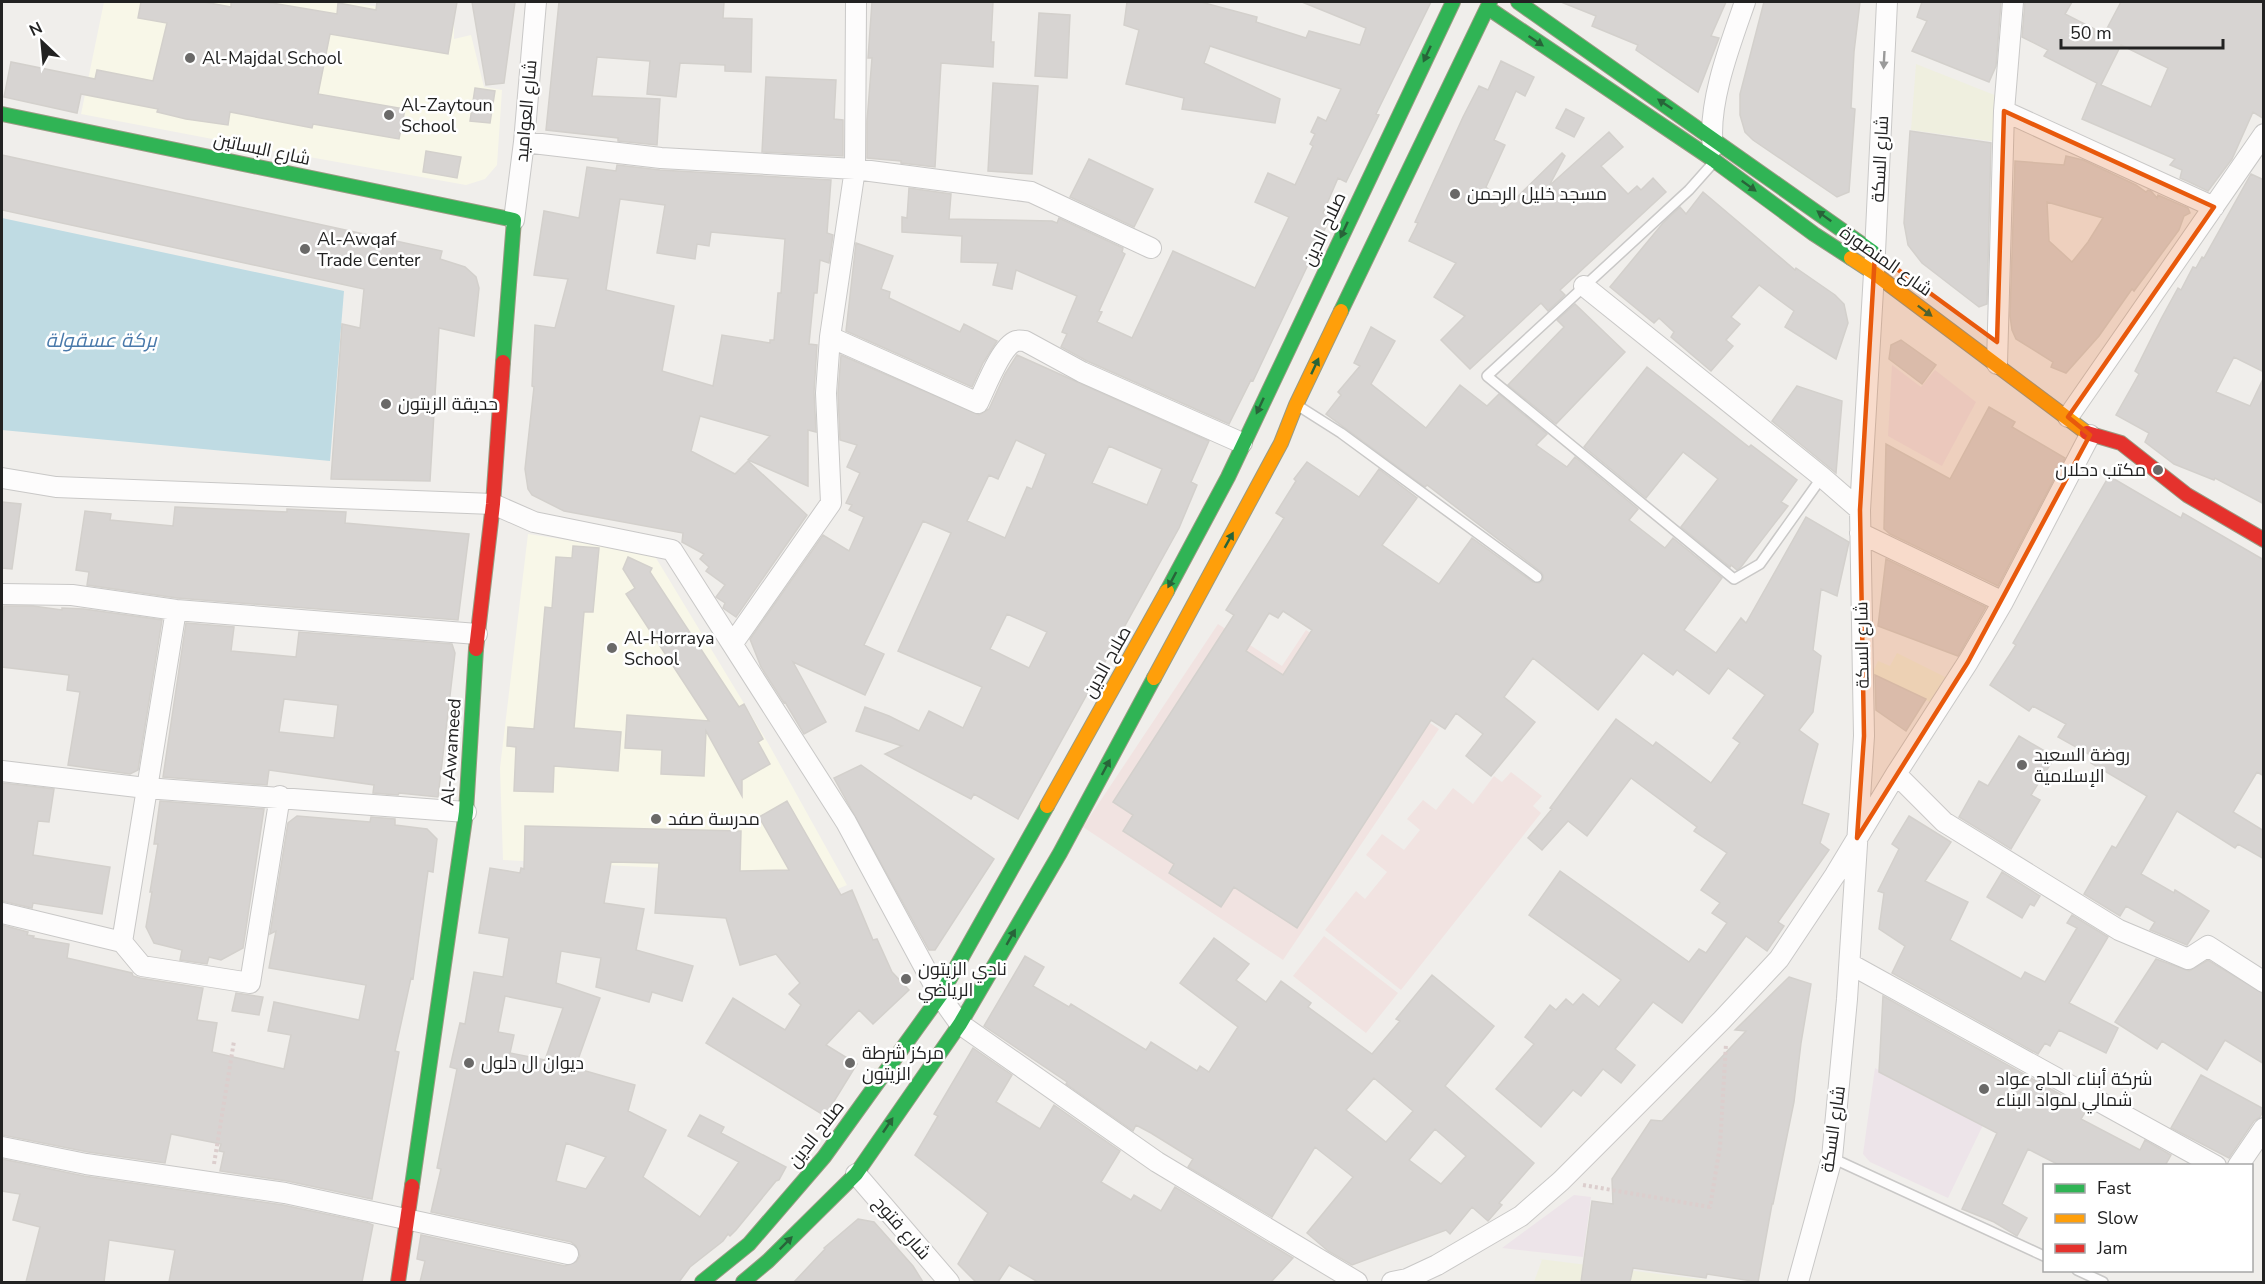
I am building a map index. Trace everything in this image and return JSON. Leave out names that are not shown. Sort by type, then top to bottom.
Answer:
[{"type":"main road","name":"صلاح الدين","points":[[702,1282],[749,1244],[824,1157],[940,996],[1131,657],[1228,477],[1242,443],[1453,2]]},
{"type":"main road","points":[[1518,2],[1581,48],[1711,136],[1878,262]]},
{"type":"main road","points":[[743,1282],[768,1261],[856,1174],[960,1024],[1059,853],[1281,443],[1296,405],[1489,5]]},
{"type":"main road","name":"شارع المنصورة","points":[[1489,5],[1715,161],[1814,234],[1878,262],[1997,364],[2081,414],[2187,495],[2264,540]]},
{"type":"main road","name":"شارع البساتين","points":[[2,114],[514,220]]},
{"type":"main road","name":"Al-Awameed","points":[[398,1282],[466,812],[477,634],[493,504],[514,220]]},
{"type":"main road","points":[[1993,339],[2015,356]]},
{"type":"street","name":"شارع العواميد","points":[[514,220],[524,142],[536,2]]},
{"type":"street","points":[[733,643],[831,503],[826,393],[830,337],[855,169],[856,2]]},
{"type":"street","points":[[1715,161],[1711,136],[1714,114],[1726,57],[1745,2]]},
{"type":"street","name":"شارع السكة","points":[[1798,1282],[1832,1158],[1850,964],[1864,736],[1860,510],[1878,262],[1887,2]]},
{"type":"street","points":[[1997,364],[1993,339],[2004,111],[2013,2]]},
{"type":"street","points":[[2004,111],[2214,207]]},
{"type":"street","points":[[1392,1282],[1407,1279],[1437,1265],[1521,1216],[1561,1181],[1722,1020],[1779,959],[1835,875],[2003,602],[2081,414],[2214,207],[2264,134]]},
{"type":"street","points":[[524,142],[661,158],[855,169],[1031,192],[1151,248]]},
{"type":"street","points":[[1584,286],[1860,510]]},
{"type":"street","points":[[830,337],[978,403],[1008,346],[1016,341],[1025,341],[1082,372],[1242,443]]},
{"type":"street","points":[[2,478],[56,487],[493,504],[534,522],[672,550],[846,822],[940,996],[960,1024],[1158,1162],[1357,1282]]},
{"type":"street","points":[[1860,533],[2003,602]]},
{"type":"street","points":[[2,594],[72,595],[176,610],[477,634]]},
{"type":"street","points":[[122,942],[176,610]]},
{"type":"street","points":[[2,771],[146,788],[280,796],[466,812]]},
{"type":"street","points":[[1896,774],[1944,822],[2119,930],[2188,959],[2208,946],[2264,982]]},
{"type":"street","points":[[2,913],[122,942],[142,966],[250,983],[280,796]]},
{"type":"street","points":[[1850,964],[2212,1164]]},
{"type":"street","points":[[2239,1164],[2264,1128]]},
{"type":"street","points":[[2,1147],[86,1164],[285,1193],[568,1254]]},
{"type":"street","name":"شارع فتوح","points":[[856,1174],[948,1282]]},
{"type":"lane","points":[[1715,161],[1689,190],[1487,376],[1734,579],[1760,564],[1822,477]]},
{"type":"lane","points":[[1296,405],[1341,433],[1537,577]]},
{"type":"lane","points":[[1832,1158],[2043,1256]]},
{"type":"lane","points":[[2081,1272],[2103,1282]]},
{"type":"path","points":[[1561,1181],[1710,1207],[1723,1113],[1727,1051],[1722,1020]]},
{"type":"path","points":[[212,1183],[215,1146],[234,1041]]},
{"type":"highlighted area","points":[[2004,111],[2214,207],[2068,417],[2090,435],[1968,662],[1857,838],[1864,736],[1860,510],[1875,253],[1997,342]]},
{"type":"shaded area","points":[[104,2],[345,2],[454,17],[454,39],[471,35],[484,87],[502,90],[497,165],[485,179],[466,185],[81,114]]},
{"type":"shaded area","points":[[1892,365],[1921,387],[1935,370],[1976,402],[1942,466],[1888,436]]},
{"type":"shaded area","points":[[528,534],[653,553],[768,743],[847,885],[805,903],[725,871],[503,860],[500,768]]},
{"type":"shaded area","points":[[1218,624],[1282,666],[1306,630],[1374,675],[1369,682],[1439,729],[1283,960],[1083,827]]},
{"type":"shaded area","points":[[1511,772],[1542,796],[1533,806],[1541,813],[1401,990],[1325,930],[1356,891],[1365,899],[1387,872],[1366,855],[1382,834],[1404,850],[1420,830],[1407,819],[1423,800],[1436,810],[1453,788],[1473,804],[1494,776],[1502,782]]},
{"type":"shaded area","points":[[1324,936],[1398,993],[1366,1033],[1293,976]]},
{"type":"shaded area","points":[[1875,1068],[1983,1125],[1948,1198],[1870,1162],[1863,1154]]},
{"type":"shaded area","points":[[1574,1195],[1591,1197],[1583,1257],[1502,1248]]},
{"type":"green space","points":[[1916,64],[2002,98],[1997,142],[1911,130]]},
{"type":"green space","points":[[1897,653],[1947,678],[1934,704],[1872,674],[1878,661],[1890,666]]},
{"type":"green space","points":[[1539,1259],[1723,1282],[1534,1282],[1542,1260]]},
{"type":"water","name":"بركة عسقولة","points":[[2,218],[344,291],[330,461],[2,430]]},
{"type":"building","points":[[141,2],[204,2],[231,7],[231,2],[266,2],[337,14],[338,3],[376,10],[377,2],[457,2],[448,54],[330,34],[318,94],[405,109],[399,139],[313,124],[312,128],[230,112],[228,125],[186,119],[157,112],[158,109],[81,94],[77,113],[4,97],[11,62],[95,79],[97,70],[153,81],[167,23],[138,18]]},
{"type":"building","points":[[472,2],[515,2],[504,83],[486,85]]},
{"type":"building","points":[[559,2],[724,2],[723,18],[752,19],[751,72],[725,71],[725,65],[680,63],[676,97],[647,94],[650,61],[597,57],[592,96],[660,99],[657,145],[546,130]]},
{"type":"building","points":[[872,2],[993,2],[991,42],[994,42],[993,67],[941,63],[935,167],[867,158],[867,121],[872,58],[868,58]]},
{"type":"building","points":[[1127,2],[1201,2],[1257,17],[1256,22],[1306,38],[1309,31],[1360,45],[1366,28],[1302,2],[1431,2],[1376,114],[1379,115],[1346,182],[1338,178],[1323,213],[1331,216],[1253,381],[1251,380],[1229,424],[1087,361],[1061,347],[1067,334],[1062,332],[1077,296],[1016,270],[1012,289],[993,285],[998,263],[961,262],[962,236],[902,232],[902,217],[907,218],[909,188],[951,194],[949,219],[1052,221],[1057,223],[1059,218],[1123,248],[1122,252],[1125,254],[1099,311],[1102,312],[1097,322],[1132,338],[1173,251],[1255,288],[1289,217],[1255,202],[1268,173],[1295,185],[1313,146],[1310,144],[1315,134],[1311,132],[1318,117],[1326,121],[1341,89],[1210,46],[1204,63],[1280,99],[1275,123],[1182,109],[1184,98],[1126,84],[1139,30],[1124,25]]},
{"type":"building","points":[[1561,2],[1726,2],[1711,36],[1719,38],[1698,92],[1636,50],[1638,45],[1592,26],[1596,16]]},
{"type":"building","points":[[1764,2],[1860,2],[1854,52],[1851,108],[1855,109],[1849,192],[1837,197],[1753,140],[1745,132],[1740,115],[1740,94]]},
{"type":"building","points":[[1922,2],[2001,2],[1996,66],[1989,82],[1912,51],[1927,21],[1917,17]]},
{"type":"building","points":[[2025,2],[2072,2],[2065,14],[2104,34],[2121,2],[2264,2],[2264,119],[2253,112],[2232,159],[2208,191],[2180,178],[2182,170],[2170,165],[2175,159],[2082,119],[2097,83],[2044,56],[2048,50],[2022,37]],"holes":[[[2121,45],[2168,68],[2151,107],[2101,85]]]},
{"type":"building","points":[[1039,13],[1070,15],[1067,78],[1035,76]]},
{"type":"building","points":[[1501,61],[1534,77],[1525,96],[1516,91],[1494,140],[1505,145],[1486,187],[1506,208],[1562,153],[1565,156],[1549,186],[1609,132],[1623,147],[1601,166],[1628,194],[1637,186],[1641,190],[1653,178],[1666,192],[1560,290],[1565,295],[1548,311],[1541,303],[1470,369],[1441,340],[1465,316],[1434,297],[1456,263],[1409,241],[1418,223],[1415,222],[1463,117],[1479,86],[1488,90]]},
{"type":"building","points":[[766,77],[836,80],[834,119],[843,120],[843,156],[762,152]]},
{"type":"building","points":[[993,83],[1038,86],[1032,174],[988,171]]},
{"type":"building","points":[[475,88],[495,91],[490,123],[470,121]]},
{"type":"building","points":[[1566,109],[1584,118],[1574,137],[1556,128]]},
{"type":"building","points":[[1910,131],[1991,143],[1987,304],[1979,307],[1922,263],[1908,245],[1904,223]]},
{"type":"building","points":[[426,151],[461,157],[457,178],[423,172]]},
{"type":"building","points":[[2,155],[442,251],[440,259],[465,267],[476,277],[479,288],[474,336],[439,328],[430,481],[331,479],[342,324],[360,328],[364,289],[2,210]]},
{"type":"building","points":[[2066,156],[2083,160],[2146,192],[2151,191],[2157,198],[2158,195],[2188,208],[2190,213],[2184,216],[2179,230],[2134,291],[2132,289],[2099,336],[2066,373],[2051,367],[2053,362],[2016,339],[2010,316],[2015,161],[2064,165]],"holes":[[[2047,202],[2103,218],[2072,262],[2049,241]]]},
{"type":"building","points":[[1089,159],[1153,189],[1134,227],[1070,197]]},
{"type":"building","points":[[617,165],[660,170],[831,180],[827,233],[833,235],[829,263],[820,260],[809,344],[817,345],[814,392],[816,432],[808,430],[808,486],[748,460],[770,436],[700,416],[691,451],[735,474],[748,461],[807,515],[736,617],[723,608],[725,603],[716,597],[725,585],[706,571],[709,567],[700,559],[704,554],[682,542],[683,533],[564,511],[532,495],[528,489],[525,469],[534,387],[532,386],[535,325],[555,328],[568,279],[534,275],[544,211],[579,218],[587,167],[616,171]],"holes":[[[620,199],[665,205],[657,253],[695,259],[697,244],[709,246],[711,232],[785,239],[781,293],[778,293],[774,340],[770,340],[770,343],[722,335],[713,386],[662,371],[674,306],[606,290]]]},
{"type":"building","points":[[2251,174],[2264,180],[2264,372],[2234,357],[2216,392],[2250,406],[2264,377],[2264,504],[2215,478],[2214,480],[2174,464],[2145,442],[2149,433],[2116,415],[2139,374],[2135,371],[2178,288],[2181,290],[2193,267],[2196,268],[2202,257],[2204,258]]},
{"type":"building","points":[[1703,192],[1795,270],[1796,268],[1835,295],[1844,304],[1848,323],[1836,359],[1785,327],[1794,311],[1759,285],[1731,317],[1740,324],[1726,340],[1733,346],[1711,371],[1671,337],[1674,332],[1659,318],[1654,323],[1610,287],[1663,223],[1680,207],[1686,214]]},
{"type":"building","points":[[856,243],[893,256],[881,289],[890,292],[889,298],[960,332],[964,324],[997,341],[972,387],[846,331]]},
{"type":"building","points":[[1575,304],[1625,352],[1556,424],[1508,385],[1564,327],[1557,320]]},
{"type":"building","points":[[1371,327],[1395,341],[1371,384],[1426,428],[1460,385],[1487,406],[1499,394],[1547,434],[1536,445],[1567,467],[1575,457],[1638,509],[1629,520],[1665,548],[1673,538],[1722,578],[1684,630],[1716,653],[1741,618],[1746,623],[1806,517],[1849,542],[1837,596],[1821,589],[1813,650],[1821,656],[1813,712],[1799,730],[1818,744],[1802,804],[1829,814],[1820,843],[1829,850],[1778,922],[1784,926],[1767,951],[1746,936],[1682,1023],[1653,1002],[1615,1049],[1635,1065],[1621,1083],[1603,1069],[1581,1096],[1573,1090],[1541,1127],[1496,1089],[1534,1044],[1525,1037],[1550,1005],[1556,1010],[1566,999],[1573,1005],[1583,994],[1599,1007],[1621,980],[1529,915],[1560,871],[1689,962],[1699,949],[1706,953],[1727,923],[1712,913],[1720,903],[1701,890],[1727,853],[1694,831],[1697,827],[1631,778],[1587,836],[1568,821],[1542,850],[1528,838],[1552,809],[1550,808],[1616,719],[1653,746],[1656,742],[1711,783],[1740,743],[1733,738],[1765,695],[1728,668],[1709,694],[1677,670],[1673,675],[1643,653],[1598,710],[1533,658],[1504,697],[1535,722],[1491,776],[1466,756],[1483,734],[1456,713],[1445,729],[1431,720],[1297,928],[1234,887],[1221,907],[1169,873],[1174,864],[1123,831],[1133,815],[1113,802],[1234,615],[1226,610],[1284,518],[1276,513],[1296,481],[1294,479],[1307,462],[1359,497],[1379,469],[1417,498],[1382,545],[1439,584],[1472,538],[1533,582],[1539,583],[1543,580],[1541,572],[1427,485],[1425,487],[1326,414],[1341,395],[1338,392],[1360,366],[1354,363]],"holes":[[[1283,611],[1312,630],[1283,675],[1246,651],[1269,613],[1278,618]]]},
{"type":"building","points":[[1901,340],[1936,365],[1922,384],[1889,359],[1891,345]]},
{"type":"building","points":[[841,355],[979,415],[989,409],[1005,374],[1017,355],[1209,441],[1191,482],[1197,485],[1179,528],[1018,819],[974,794],[971,799],[885,754],[902,746],[856,731],[865,707],[919,731],[929,711],[963,728],[982,687],[898,651],[951,533],[923,521],[864,645],[884,654],[865,695],[793,662],[826,722],[804,734],[761,667],[750,639],[823,535],[849,551],[864,517],[849,510],[852,505],[846,503],[860,473],[847,467],[857,445],[840,440],[838,393]],"holes":[[[1016,440],[1046,454],[1032,489],[1027,487],[1005,538],[967,521],[989,475],[998,479]],[[1109,446],[1162,469],[1147,505],[1092,483]],[[1007,614],[1047,632],[1029,668],[990,649]]]},
{"type":"building","points":[[1647,367],[1749,447],[1751,445],[1797,480],[1781,502],[1788,506],[1737,570],[1731,565],[1730,567],[1681,527],[1718,479],[1683,452],[1646,498],[1584,447]]},
{"type":"building","points":[[1797,386],[1842,401],[1836,473],[1772,421]]},
{"type":"building","points":[[1989,407],[2015,422],[2012,427],[2065,458],[1998,586],[1884,529],[1886,444],[1950,479]]},
{"type":"building","points":[[2109,476],[2181,518],[2183,513],[2264,560],[2264,776],[2257,772],[2233,812],[2264,831],[2264,859],[2238,844],[2235,848],[2177,811],[2141,874],[2174,893],[2175,890],[2209,911],[2187,945],[2150,930],[2155,922],[2126,906],[2120,916],[2084,894],[2112,846],[2116,848],[2147,796],[2091,763],[2094,757],[2058,737],[2066,724],[2033,706],[2029,711],[1990,685],[2016,645],[2013,643]]},
{"type":"building","points":[[2,502],[21,504],[12,569],[2,568]]},
{"type":"building","points":[[175,507],[346,512],[345,523],[469,534],[458,620],[177,598],[87,585],[89,572],[76,570],[85,511],[111,514],[110,520],[173,526]]},
{"type":"building","points":[[573,546],[599,548],[593,612],[584,612],[574,728],[621,732],[618,771],[554,766],[553,792],[514,791],[516,747],[507,746],[508,727],[534,729],[545,607],[552,608],[556,557],[572,558]]},
{"type":"building","points":[[628,557],[652,568],[650,572],[739,707],[744,704],[763,739],[758,742],[770,764],[742,780],[742,796],[706,731],[704,776],[661,774],[662,750],[625,748],[627,715],[709,721],[626,594],[635,588],[623,569]]},
{"type":"building","points":[[1886,559],[1986,607],[1958,656],[1878,626]]},
{"type":"building","points":[[4,606],[33,606],[62,610],[62,608],[84,609],[162,620],[138,770],[130,774],[68,765],[80,692],[67,690],[69,675],[2,667]]},
{"type":"building","points":[[186,623],[234,627],[231,651],[296,657],[299,632],[452,644],[455,653],[438,797],[373,793],[374,785],[269,770],[267,785],[163,777]],"holes":[[[284,699],[338,705],[334,738],[279,732]]]},
{"type":"building","points":[[1875,675],[1926,699],[1906,731],[1876,710]]},
{"type":"building","points":[[2019,736],[2055,757],[2031,795],[2040,800],[2011,849],[1959,817],[1979,781],[1988,786]]},
{"type":"building","points":[[861,765],[994,859],[935,950],[929,950],[834,778]]},
{"type":"building","points":[[2,783],[54,789],[49,822],[38,821],[33,855],[110,867],[102,914],[33,903],[32,908],[2,901]]},
{"type":"building","points":[[160,801],[264,809],[243,948],[221,960],[209,957],[207,964],[180,960],[182,950],[154,943],[146,927],[158,844],[154,844]]},
{"type":"building","points":[[787,801],[841,895],[852,890],[873,940],[877,939],[892,972],[909,990],[873,1024],[859,1010],[826,1045],[857,1064],[825,1116],[706,1043],[733,998],[785,1030],[801,1005],[789,994],[800,983],[776,954],[740,965],[726,918],[655,913],[659,863],[611,862],[604,903],[644,909],[636,950],[693,966],[682,1001],[652,992],[649,1002],[596,987],[601,958],[561,951],[556,983],[600,998],[575,1068],[635,1085],[628,1111],[666,1130],[643,1177],[700,1217],[739,1162],[688,1136],[700,1115],[724,1127],[721,1133],[786,1167],[779,1180],[736,1230],[730,1236],[728,1234],[723,1241],[690,1267],[679,1282],[420,1282],[425,1261],[417,1259],[421,1235],[565,1266],[576,1262],[580,1256],[576,1246],[571,1242],[431,1212],[441,1169],[437,1168],[457,1069],[450,1067],[460,1023],[465,1024],[474,972],[503,977],[509,938],[479,933],[490,868],[520,873],[521,868],[524,869],[525,826],[741,831],[740,871],[789,870],[759,817]],"holes":[[[505,996],[563,1008],[545,1060],[510,1053],[514,1035],[498,1032]],[[566,1143],[606,1157],[586,1189],[556,1181]]]},
{"type":"building","points":[[297,816],[370,822],[371,817],[395,819],[395,825],[427,829],[437,839],[433,872],[428,871],[413,979],[411,978],[395,1051],[399,1052],[372,1199],[287,1181],[220,1171],[224,1152],[219,1151],[221,1144],[171,1134],[165,1163],[88,1152],[2,1135],[2,925],[28,932],[27,935],[34,936],[33,938],[69,944],[67,958],[132,973],[133,976],[140,978],[203,988],[197,1020],[217,1023],[212,1052],[284,1069],[291,1035],[268,1031],[274,1002],[359,1020],[366,985],[269,968],[276,931],[270,934],[288,823]]},
{"type":"building","points":[[1909,816],[1951,842],[1925,881],[1968,902],[1950,940],[2021,979],[2025,972],[2045,982],[2077,928],[2067,923],[2072,915],[2108,937],[2069,1003],[2118,1028],[2106,1053],[2059,1030],[2050,1046],[2045,1043],[2038,1054],[1892,973],[1905,946],[1879,929],[1884,893],[1878,891],[1899,849],[1892,844]]},
{"type":"building","points":[[2002,872],[2040,896],[2034,906],[2030,904],[2022,918],[1987,897]]},
{"type":"building","points":[[1214,938],[1249,964],[1236,980],[1266,1002],[1281,981],[1311,1003],[1308,1007],[1372,1054],[1400,1021],[1396,1019],[1432,975],[1494,1026],[1445,1086],[1534,1163],[1499,1203],[1502,1205],[1488,1221],[1472,1207],[1450,1234],[1446,1230],[1352,1265],[1328,1251],[1307,1233],[1353,1177],[1315,1147],[1272,1217],[1188,1167],[1193,1159],[1151,1133],[1136,1125],[1133,1131],[1066,1084],[1067,1082],[984,1026],[1025,956],[1044,967],[1033,986],[1069,1007],[1071,1004],[1146,1050],[1151,1042],[1197,1071],[1200,1066],[1209,1072],[1238,1027],[1180,983]],"holes":[[[1374,1078],[1413,1111],[1386,1142],[1346,1110]],[[1435,1129],[1466,1156],[1441,1184],[1409,1160]]]},
{"type":"building","points":[[2156,959],[2189,971],[2208,960],[2264,994],[2264,1064],[2225,1040],[2207,1070],[2162,1041],[2157,1049],[2115,1022]]},
{"type":"building","points":[[1789,977],[1811,984],[1794,1102],[1758,1282],[1707,1274],[1706,1278],[1633,1268],[1630,1282],[1581,1282],[1592,1201],[1613,1204],[1612,1179],[1651,1120],[1662,1121],[1746,1031],[1735,1030]]},
{"type":"building","points":[[236,993],[263,997],[259,1015],[232,1011]]},
{"type":"building","name":"شركة أبناء الحاج عواد شمالي لمواد البناء","points":[[1883,996],[2087,1109],[2081,1119],[2140,1150],[2145,1140],[2171,1155],[2166,1164],[2057,1164],[2028,1149],[2002,1204],[2027,1218],[2017,1236],[1994,1222],[1962,1209],[1997,1133],[1879,1072]]},
{"type":"building","points":[[973,1048],[1012,1075],[996,1102],[1040,1129],[1054,1105],[1120,1151],[1101,1182],[1131,1200],[1134,1195],[1161,1211],[1175,1187],[1293,1258],[1271,1282],[1038,1282],[1009,1265],[998,1282],[976,1282],[958,1264],[988,1213],[915,1155],[938,1116],[934,1114]]},
{"type":"building","points":[[2201,1075],[2264,1109],[2229,1158],[2171,1128]]},
{"type":"building","points":[[2,1159],[84,1176],[283,1205],[368,1223],[373,1225],[362,1282],[169,1282],[175,1250],[109,1240],[104,1282],[26,1282],[40,1227],[13,1220],[20,1194],[2,1191]]},
{"type":"building","points":[[858,1219],[874,1222],[913,1266],[923,1282],[794,1282],[824,1248]]},
{"type":"traffic: fast","points":[[1167,591],[1228,477],[1453,2]]},
{"type":"traffic: fast","points":[[1341,311],[1490,2]]},
{"type":"traffic: fast","points":[[1518,2],[1873,252]]},
{"type":"traffic: fast","points":[[1488,8],[1715,161],[1814,234],[1851,258]]},
{"type":"traffic: fast","points":[[2,114],[514,220],[503,362]]},
{"type":"traffic: fast","points":[[412,1186],[466,812],[476,649]]},
{"type":"traffic: fast","points":[[743,1282],[768,1261],[856,1174],[960,1024],[1060,853],[1154,678]]},
{"type":"traffic: fast","points":[[702,1282],[749,1244],[824,1157],[940,996],[1047,806]]},
{"type":"traffic: slow","points":[[1851,258],[2087,433]]},
{"type":"traffic: slow","points":[[1154,678],[1281,443],[1296,405],[1341,311]]},
{"type":"traffic: slow","points":[[1047,806],[1167,591]]},
{"type":"traffic: jam","points":[[476,649],[493,504],[503,362]]},
{"type":"traffic: jam","points":[[2087,433],[2121,443],[2187,495],[2264,540]]},
{"type":"traffic: jam","points":[[398,1282],[412,1186]]},
{"type":"place","name":"Al-Majdal School","points":[[190,58]]},
{"type":"place","name":"Al-Zaytoun School","points":[[389,115]]},
{"type":"place","name":"مسجد خليل الرحمن","points":[[1455,194]]},
{"type":"place","name":"Al-Awqaf Trade Center","points":[[305,249]]},
{"type":"place","name":"حديقة الزيتون","points":[[386,404]]},
{"type":"place","name":"مكتب دحلان","points":[[2158,470]]},
{"type":"place","name":"Al-Horraya School","points":[[612,648]]},
{"type":"place","name":"روضة السعيد الإسلامية","points":[[2022,765]]},
{"type":"place","name":"مدرسة صفد","points":[[656,819]]},
{"type":"place","name":"نادي الزيتون الرياضي","points":[[906,979]]},
{"type":"place","name":"ديوان ال دلول","points":[[469,1063]]},
{"type":"place","name":"مركز شرطة الزيتون","points":[[850,1063]]},
{"type":"place","name":"شركة أبناء الحاج عواد شمالي لمواد البناء","points":[[1984,1089]]}]
